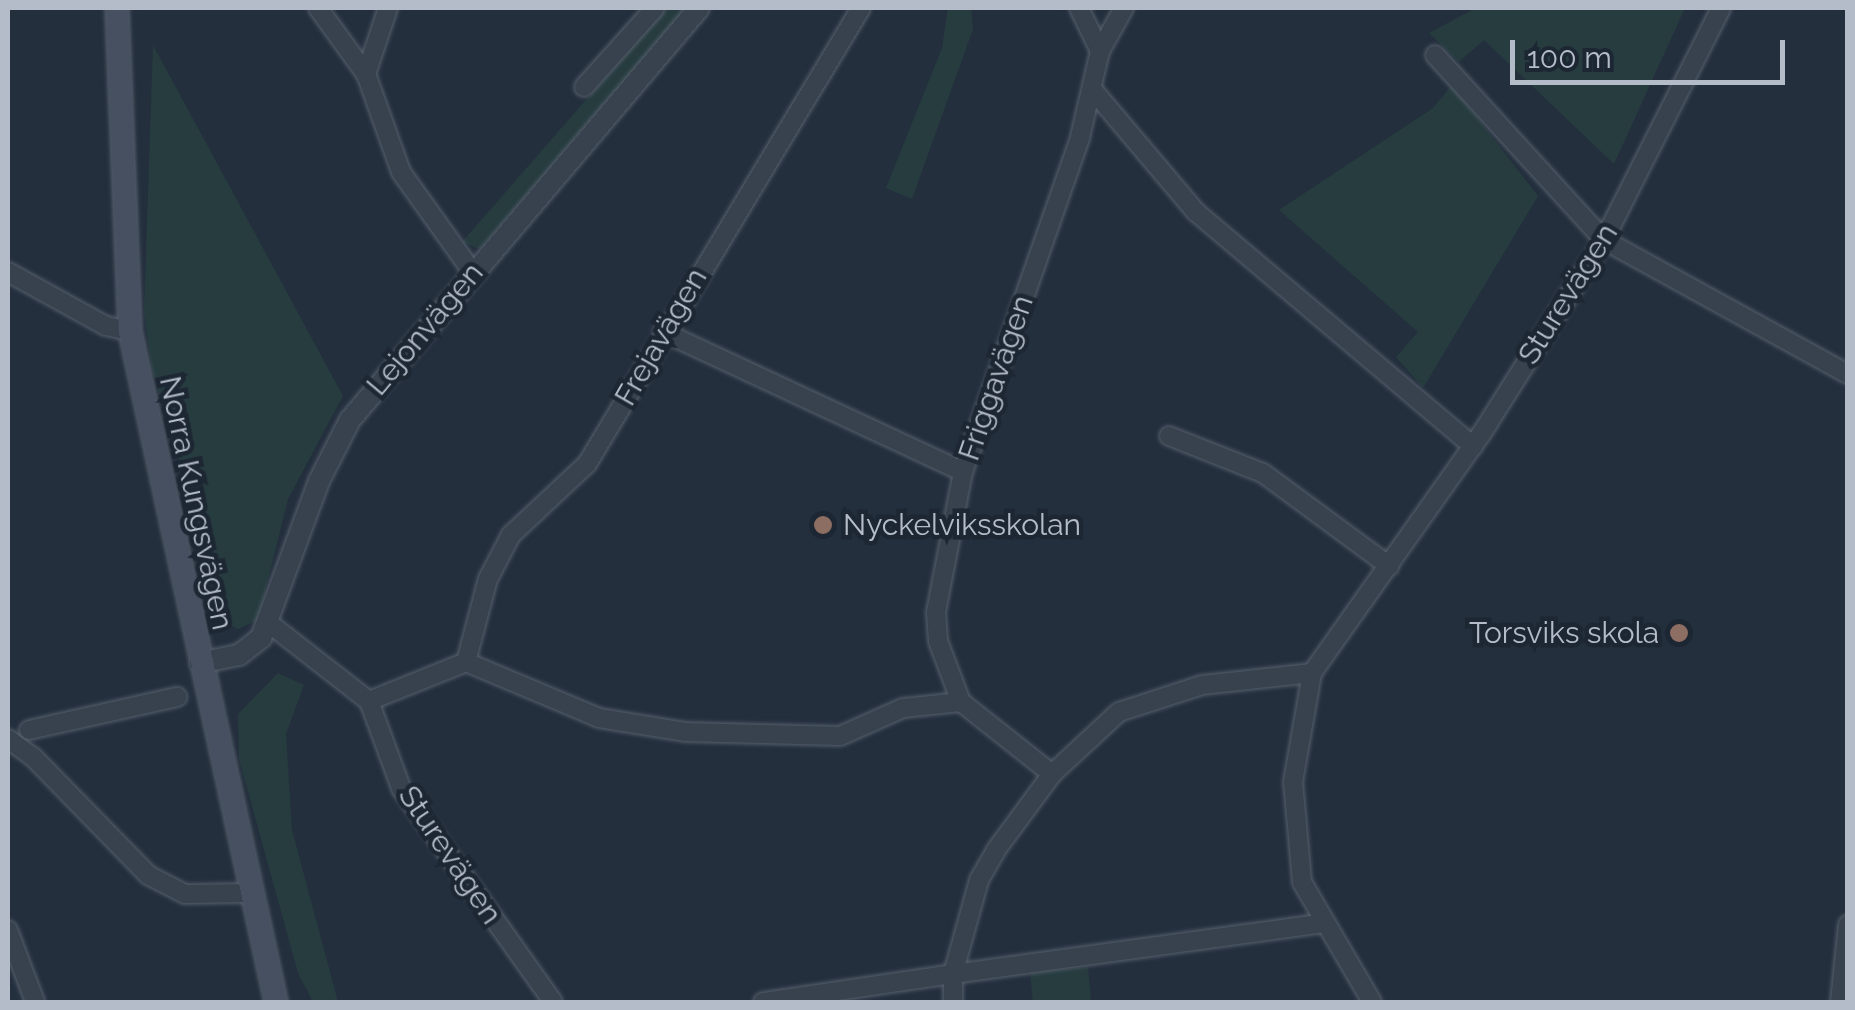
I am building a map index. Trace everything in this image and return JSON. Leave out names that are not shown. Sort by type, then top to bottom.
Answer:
[{"type":"main road","name":"Norra Kungsvägen","points":[[118,8],[130,331],[276,1002]]},
{"type":"street","points":[[318,8],[366,74],[401,172],[473,273]]},
{"type":"street","points":[[366,74],[388,8]]},
{"type":"street","points":[[584,87],[655,8]]},
{"type":"street","name":"Lejonvägen","points":[[200,663],[239,655],[270,624],[332,451],[398,356],[699,8]]},
{"type":"street","name":"Frejavägen","points":[[466,662],[488,578],[510,535],[587,464],[861,8]]},
{"type":"street","points":[[1079,8],[1100,51]]},
{"type":"street","name":"Friggavägen","points":[[961,702],[938,641],[936,612],[964,472],[1092,89],[1100,51],[1124,8]]},
{"type":"street","name":"Sturevägen","points":[[1312,673],[1472,446],[1604,240],[1721,8]]},
{"type":"street","points":[[1435,55],[1604,240],[1848,374]]},
{"type":"street","points":[[1092,89],[1196,212],[1472,446]]},
{"type":"street","points":[[8,272],[106,326],[130,331]]},
{"type":"street","points":[[664,332],[964,472]]},
{"type":"street","points":[[1169,436],[1263,473],[1390,566]]},
{"type":"street","points":[[270,624],[370,701],[466,662],[599,718],[684,732],[840,736],[903,708],[961,702],[1052,774]]},
{"type":"street","points":[[953,1002],[953,974],[979,880],[1052,774],[1119,712],[1148,698],[1262,675],[1312,673],[1296,736],[1293,830],[1302,882],[1372,1002]]},
{"type":"street","points":[[29,730],[177,697]]},
{"type":"street","name":"Sturevägen","points":[[370,701],[401,788],[554,1002]]},
{"type":"street","points":[[8,739],[148,876],[185,894],[250,893]]},
{"type":"street","points":[[763,1002],[1324,922]]},
{"type":"street","points":[[1840,1002],[1848,924]]},
{"type":"street","points":[[8,930],[35,1002]]},
{"type":"green space","points":[[666,8],[686,8],[480,249],[462,242]]},
{"type":"green space","points":[[948,8],[971,8],[973,29],[912,199],[886,188],[942,48]]},
{"type":"green space","points":[[1476,8],[1685,8],[1614,164],[1484,40],[1459,62],[1429,33]]},
{"type":"green space","points":[[153,45],[343,396],[288,499],[258,620],[238,629],[221,620],[209,558],[152,370],[144,312]]},
{"type":"green space","points":[[1452,85],[1538,196],[1423,388],[1396,357],[1418,332],[1279,210],[1433,108]]},
{"type":"green space","points":[[278,673],[304,685],[286,734],[292,830],[338,1002],[313,1002],[298,973],[239,759],[238,714]]},
{"type":"green space","points":[[1088,967],[1091,1002],[1033,1002],[1030,972]]},
{"type":"place","name":"Nyckelviksskolan","points":[[823,525]]},
{"type":"place","name":"Torsviks skola","points":[[1679,633]]}]
